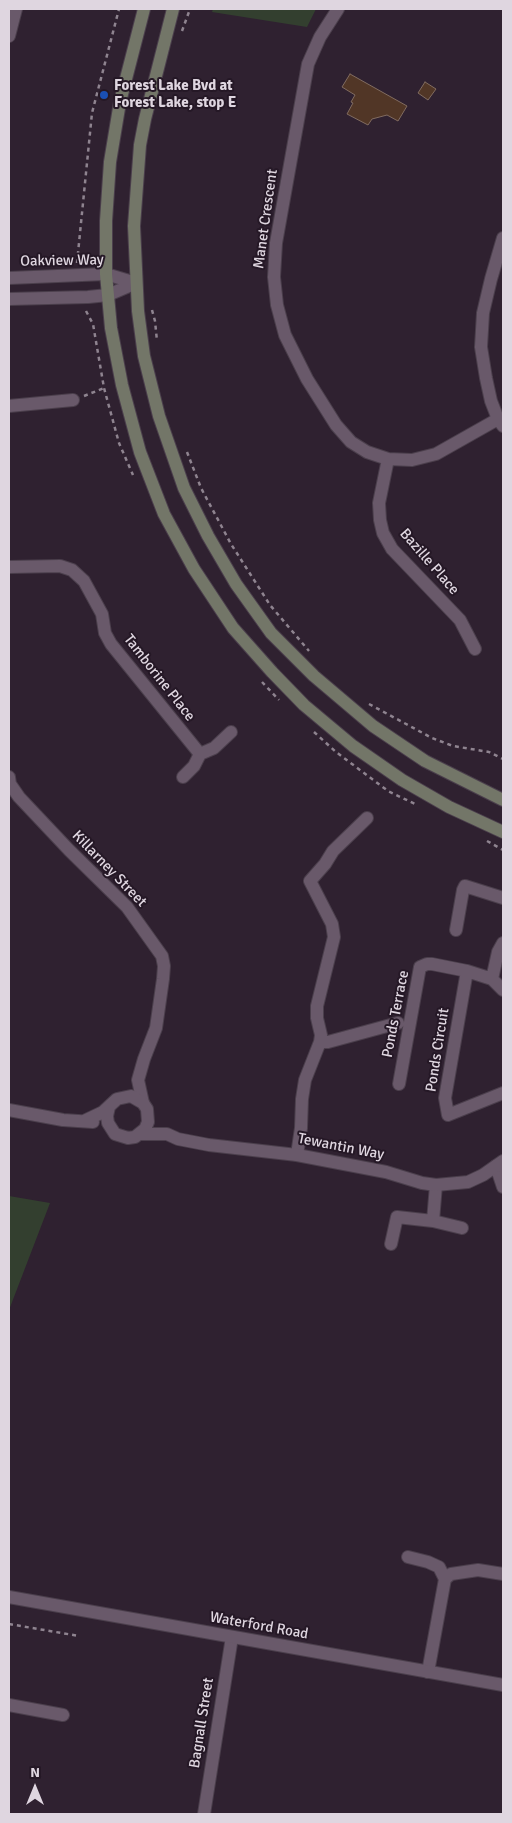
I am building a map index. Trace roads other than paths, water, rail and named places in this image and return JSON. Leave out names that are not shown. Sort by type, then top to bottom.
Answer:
[{"type":"main road","points":[[144,9],[120,102],[110,162],[106,221],[106,274],[111,328],[122,385],[140,452],[164,514],[194,569],[233,628],[304,705],[352,746],[402,780],[449,807],[503,832]]},
{"type":"main road","points":[[173,9],[140,145],[134,226],[138,312],[144,356],[159,416],[184,488],[208,536],[236,584],[271,632],[314,676],[373,726],[425,761],[503,800]]},
{"type":"street","points":[[9,36],[16,9]]},
{"type":"street","name":"Manet Crescent","points":[[338,9],[320,37],[308,64],[276,243],[274,277],[277,305],[286,335],[307,379],[336,425],[351,442],[367,452],[388,460],[412,460],[436,454],[501,423]]},
{"type":"street","points":[[501,423],[491,401],[482,347],[483,313],[503,239]]},
{"type":"street","name":"Oakview Way","points":[[9,278],[106,274],[136,283]]},
{"type":"street","points":[[9,299],[77,298],[108,295],[136,283]]},
{"type":"street","points":[[9,406],[73,400]]},
{"type":"street","name":"Bazille Place","points":[[388,460],[379,503],[383,533],[392,549],[460,620],[475,649]]},
{"type":"street","name":"Tamborine Place","points":[[9,567],[60,566],[72,570],[84,581],[102,614],[105,634],[111,644],[200,754]]},
{"type":"street","points":[[183,777],[194,766],[200,754],[214,748],[231,732]]},
{"type":"street","name":"Killarney Street","points":[[9,777],[10,784],[19,797],[127,907],[162,956],[164,966],[163,979],[156,1028],[138,1080],[124,1096]]},
{"type":"street","points":[[297,1155],[305,1080],[320,1042],[317,1018],[318,1006],[334,936],[332,924],[310,881],[325,864],[333,851],[368,818]]},
{"type":"street","points":[[456,930],[463,890],[466,886],[503,898]]},
{"type":"street","points":[[492,979],[498,952],[503,943]]},
{"type":"street","name":"Ponds Terrace","points":[[399,1084],[420,967],[432,964],[467,971]]},
{"type":"street","points":[[467,971],[492,979],[503,990]]},
{"type":"street","name":"Ponds Circuit","points":[[467,971],[445,1098],[448,1115],[503,1093]]},
{"type":"street","points":[[320,1042],[328,1042],[398,1023]]},
{"type":"street","name":"Killarney Street","points":[[138,1080],[143,1103]]},
{"type":"street","points":[[84,1121],[103,1112],[117,1099],[131,1096],[143,1103],[149,1116],[145,1129],[135,1137],[121,1137],[115,1134],[109,1126],[107,1116],[109,1107]]},
{"type":"street","points":[[9,1110],[109,1126]]},
{"type":"street","name":"Tewantin Way","points":[[149,1116],[167,1134],[178,1139],[297,1155],[386,1172],[422,1183],[436,1185],[468,1182],[500,1164]]},
{"type":"street","name":"Tewantin Way","points":[[140,1134],[167,1134]]},
{"type":"street","points":[[500,1164],[503,1187]]},
{"type":"street","points":[[433,1221],[436,1185]]},
{"type":"street","points":[[392,1244],[397,1217],[433,1221],[462,1228]]},
{"type":"street","points":[[408,1557],[439,1567],[445,1579],[428,1672]]},
{"type":"street","points":[[445,1579],[451,1574],[478,1570],[503,1574]]},
{"type":"street","name":"Waterford Road","points":[[9,1597],[503,1685]]},
{"type":"street","name":"Bagnall Street","points":[[204,1814],[232,1638]]},
{"type":"street","points":[[9,1705],[63,1715]]},
{"type":"place","name":"Forest Lake Bvd at Forest Lake, stop E","points":[[104,95]]}]
